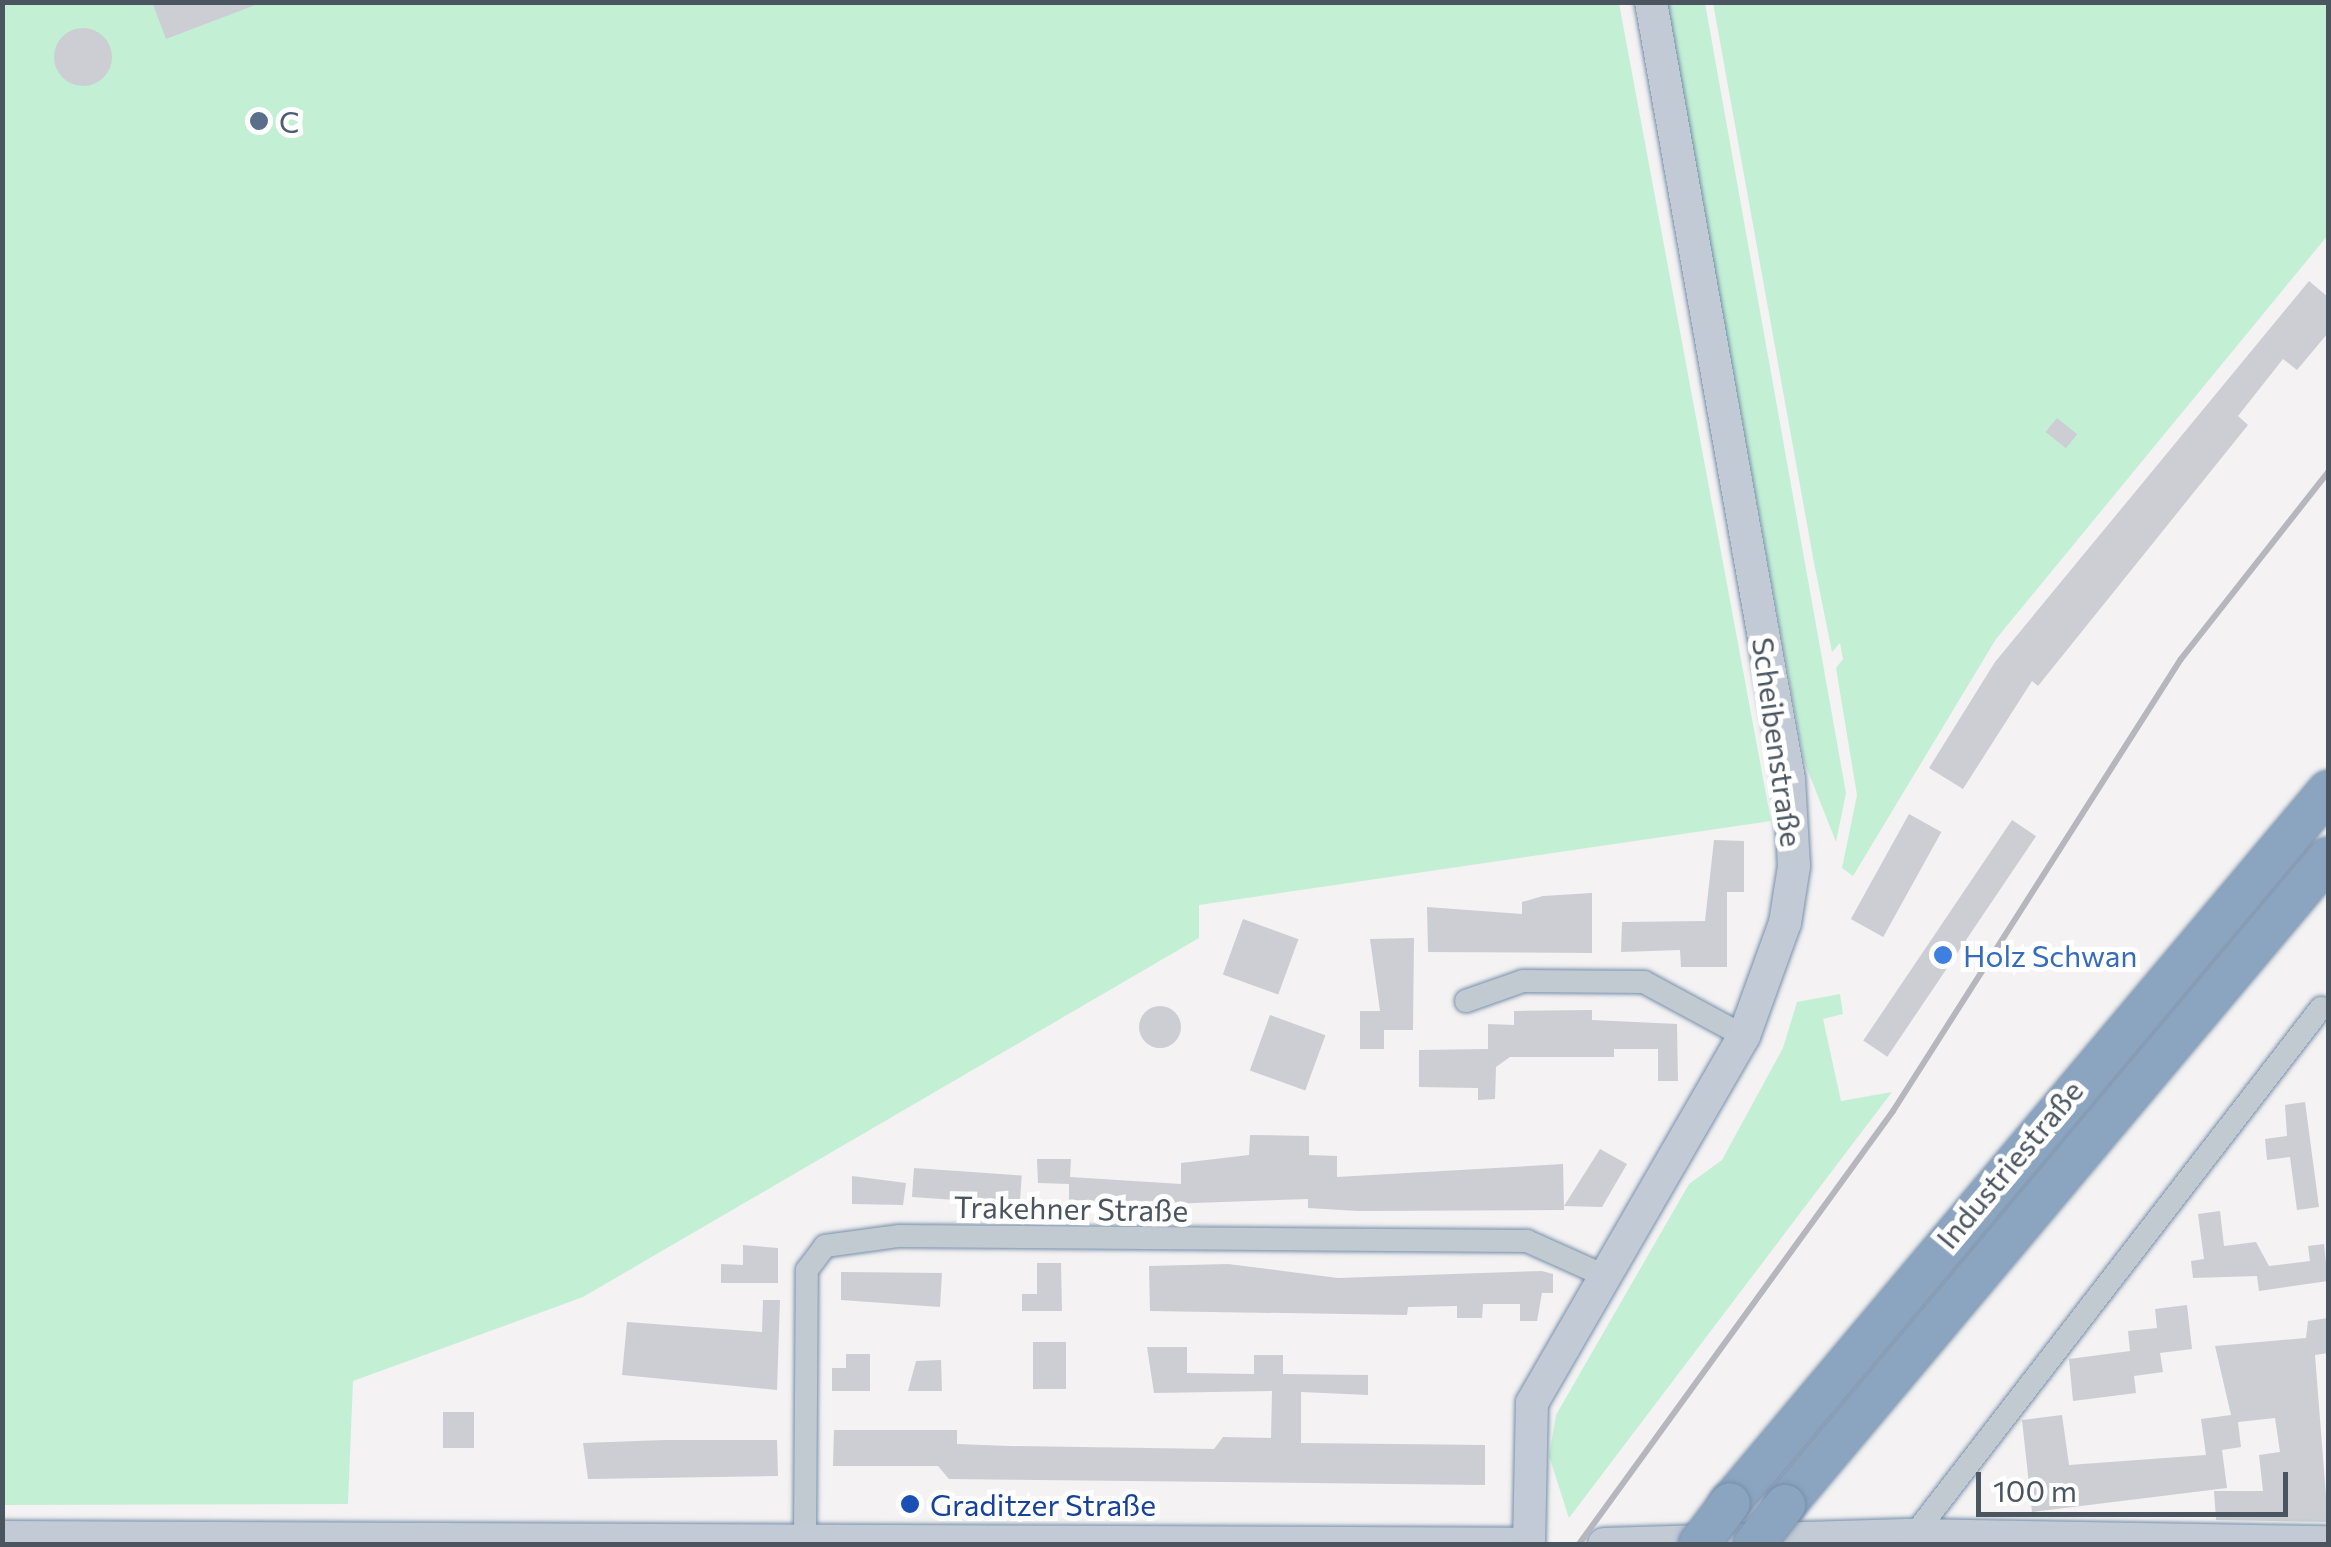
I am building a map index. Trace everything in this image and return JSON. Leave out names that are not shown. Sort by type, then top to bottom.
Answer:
[{"type":"highway","name":"Industriestraße","points":[[1698,1544],[2328,791]]},
{"type":"highway","name":"Industriestraße","points":[[1754,1544],[2328,858]]},
{"type":"street","name":"Scheibenstraße","points":[[1526,1544],[1532,1404],[1744,1036],[1785,923],[1795,822],[1651,2]]},
{"type":"street","points":[[1466,1001],[1523,980],[1644,982],[1744,1036]]},
{"type":"street","points":[[1914,1535],[2321,1008]]},
{"type":"street","name":"Trakehner Straße","points":[[805,1536],[808,1270],[824,1246],[899,1236],[1527,1241],[1607,1276]]},
{"type":"street","points":[[1604,1544],[1914,1535],[1973,1544],[2328,1542]]},
{"type":"street","points":[[2,1538],[805,1536],[1526,1544]]},
{"type":"green space","points":[[2,3],[1619,3],[1771,821],[1199,905],[1199,938],[583,1297],[353,1381],[348,1504],[3,1505]]},
{"type":"green space","points":[[1666,3],[1705,3],[1846,793],[1836,842],[1804,761]]},
{"type":"green space","points":[[1713,3],[2328,3],[2328,235],[1996,639],[1853,876],[1842,868],[1857,795],[1836,668],[1843,659],[1840,643],[1832,652],[1814,563]]},
{"type":"green space","points":[[1840,994],[1843,1014],[1823,1019],[1841,1101],[1892,1092],[1569,1518],[1549,1456],[1556,1415],[1689,1184],[1722,1160],[1783,1048],[1797,1002]]},
{"type":"building","points":[[152,2],[258,2],[258,4],[166,39]]},
{"type":"building","points":[[83,28],[104,36],[112,57],[104,78],[83,86],[62,78],[54,57],[62,36]]},
{"type":"building","points":[[2309,281],[2328,297],[2328,333],[2297,370],[2283,359],[2238,416],[2248,425],[2038,686],[2032,681],[1963,789],[1929,768],[1995,662]]},
{"type":"building","points":[[2057,418],[2077,434],[2066,448],[2046,432]]},
{"type":"building","points":[[1909,814],[1941,832],[1883,937],[1851,919]]},
{"type":"building","points":[[2012,820],[2036,836],[1887,1057],[1863,1041]]},
{"type":"building","points":[[1714,840],[1744,841],[1744,892],[1727,892],[1727,967],[1681,967],[1680,950],[1621,952],[1622,922],[1705,921]]},
{"type":"building","points":[[1592,893],[1592,953],[1428,952],[1427,907],[1522,914],[1522,902],[1543,896]]},
{"type":"building","points":[[1243,919],[1298,939],[1278,995],[1223,974]]},
{"type":"building","points":[[1414,938],[1413,1030],[1384,1030],[1384,1049],[1360,1049],[1360,1011],[1380,1011],[1370,939]]},
{"type":"building","points":[[1160,1006],[1175,1012],[1181,1027],[1175,1042],[1160,1048],[1145,1042],[1139,1027],[1145,1012]]},
{"type":"building","points":[[1592,1010],[1592,1020],[1677,1024],[1678,1081],[1658,1081],[1658,1049],[1614,1049],[1614,1057],[1510,1057],[1496,1067],[1495,1099],[1478,1100],[1478,1088],[1419,1087],[1419,1050],[1488,1049],[1488,1024],[1514,1025],[1514,1011]]},
{"type":"building","points":[[1270,1015],[1325,1035],[1305,1091],[1250,1070]]},
{"type":"building","points":[[2305,1102],[2319,1207],[2297,1210],[2290,1157],[2267,1160],[2265,1139],[2287,1136],[2285,1105]]},
{"type":"building","points":[[1250,1135],[1309,1136],[1309,1155],[1337,1156],[1337,1177],[1563,1164],[1564,1210],[1358,1211],[1308,1208],[1308,1199],[1081,1207],[1069,1205],[1069,1184],[1038,1183],[1037,1159],[1071,1159],[1070,1177],[1181,1184],[1181,1163],[1249,1155]]},
{"type":"building","points":[[1600,1149],[1627,1164],[1602,1207],[1564,1206]]},
{"type":"building","points":[[914,1168],[1022,1176],[1020,1204],[912,1197]]},
{"type":"building","points":[[852,1176],[906,1183],[903,1205],[852,1204]]},
{"type":"building","points":[[2220,1211],[2224,1246],[2256,1242],[2269,1266],[2310,1261],[2308,1246],[2324,1244],[2328,1281],[2259,1291],[2257,1276],[2193,1278],[2191,1261],[2204,1259],[2198,1214]]},
{"type":"building","points":[[743,1245],[778,1248],[778,1283],[721,1283],[721,1264],[743,1265]]},
{"type":"building","points":[[1037,1263],[1061,1263],[1062,1311],[1022,1311],[1022,1294],[1037,1294]]},
{"type":"building","points":[[1228,1264],[1338,1278],[1542,1271],[1553,1274],[1553,1293],[1542,1293],[1537,1321],[1520,1321],[1520,1304],[1483,1304],[1482,1318],[1457,1318],[1457,1306],[1408,1307],[1407,1315],[1150,1311],[1149,1266]]},
{"type":"building","points":[[841,1272],[942,1273],[940,1307],[841,1300]]},
{"type":"building","points":[[763,1300],[780,1300],[777,1390],[622,1375],[627,1322],[762,1332]]},
{"type":"building","points":[[2187,1305],[2192,1349],[2160,1353],[2163,1372],[2134,1376],[2136,1393],[2073,1401],[2069,1359],[2130,1351],[2128,1331],[2157,1328],[2155,1309]]},
{"type":"building","points":[[2328,1318],[2328,1353],[2315,1355],[2328,1522],[2216,1520],[2214,1491],[2263,1491],[2259,1455],[2280,1452],[2275,1418],[2238,1422],[2241,1447],[2222,1450],[2227,1488],[2032,1512],[2022,1420],[2062,1415],[2069,1465],[2206,1455],[2201,1419],[2231,1415],[2215,1346],[2306,1338],[2308,1321]]},
{"type":"building","points":[[1033,1342],[1066,1342],[1066,1389],[1033,1389]]},
{"type":"building","points":[[1147,1347],[1187,1347],[1187,1373],[1254,1374],[1254,1355],[1283,1355],[1283,1374],[1368,1375],[1368,1395],[1301,1392],[1301,1443],[1485,1445],[1485,1485],[949,1479],[938,1466],[833,1466],[834,1430],[957,1430],[957,1444],[1009,1446],[1214,1449],[1223,1437],[1271,1438],[1272,1391],[1154,1393]]},
{"type":"building","points":[[846,1354],[870,1354],[870,1391],[832,1391],[832,1368],[846,1368]]},
{"type":"building","points":[[941,1360],[942,1391],[908,1391],[916,1361]]},
{"type":"building","points":[[443,1412],[474,1412],[474,1448],[443,1448]]},
{"type":"building","points":[[777,1440],[778,1476],[588,1479],[583,1443]]},
{"type":"railway","points":[[1579,1544],[1893,1111],[2181,659],[2328,472]]},
{"type":"place","name":"C","points":[[259,121]]},
{"type":"place","name":"Holz Schwan","points":[[1943,955]]},
{"type":"place","name":"Graditzer Straße","points":[[910,1504]]}]
